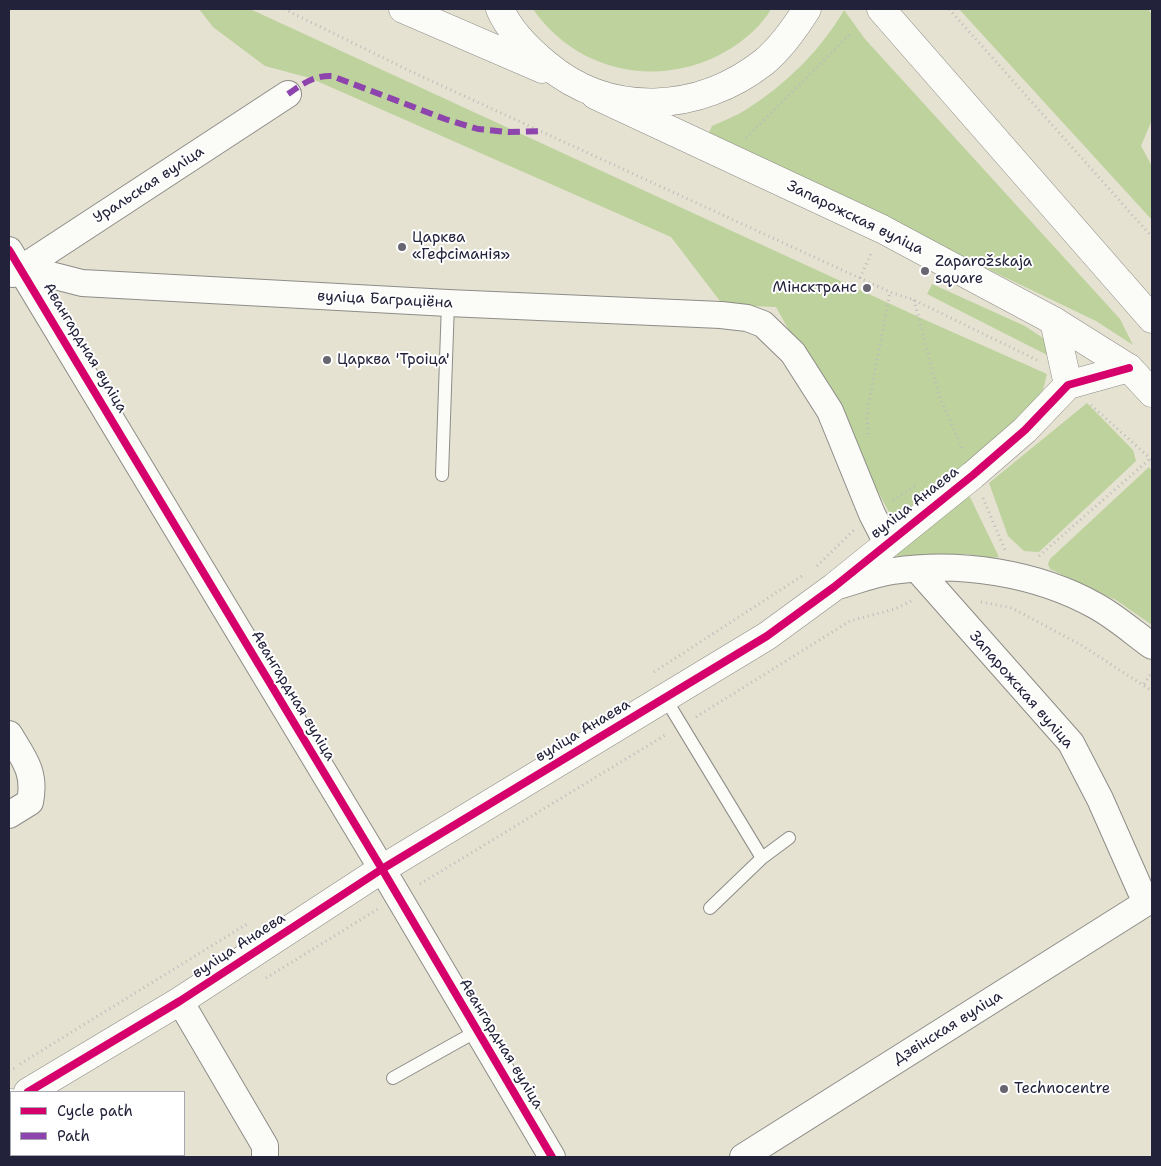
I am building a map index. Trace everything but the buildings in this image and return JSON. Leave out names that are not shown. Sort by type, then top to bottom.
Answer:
[{"type":"main road","points":[[404,9],[561,77],[596,95],[631,102],[666,102],[702,95],[735,81],[764,61],[790,36],[807,9]]},
{"type":"main road","points":[[500,9],[528,49],[561,77]]},
{"type":"main road","points":[[881,9],[1152,319]]},
{"type":"main road","name":"Запарожская вуліца","points":[[596,95],[882,230],[1054,321],[1129,368],[1152,393]]},
{"type":"main road","points":[[1054,321],[1068,385]]},
{"type":"main road","name":"вуліца Анаева","points":[[30,1091],[180,1001],[382,869],[767,636],[834,587],[973,475],[1017,436],[1068,385],[1129,368]]},
{"type":"street","name":"Уральская вуліца","points":[[12,265],[288,94]]},
{"type":"street","name":"вуліца Баграціёна","points":[[12,265],[82,283],[448,303],[721,315],[747,318],[763,324],[793,352],[830,411],[872,514]]},
{"type":"street","name":"Авангардная вуліца","points":[[12,265],[382,869],[552,1157]]},
{"type":"street","points":[[872,514],[887,543]]},
{"type":"street","name":"Запарожская вуліца","points":[[917,570],[937,595],[1038,704],[1071,743],[1149,901]]},
{"type":"street","points":[[834,587],[892,571],[977,570],[1016,576],[1060,588],[1098,606],[1152,646]]},
{"type":"street","points":[[9,734],[28,765],[32,776],[33,788],[30,802],[9,815]]},
{"type":"street","name":"Дзвінская вуліца","points":[[743,1157],[1149,901]]},
{"type":"street","points":[[180,1001],[265,1146],[265,1157]]},
{"type":"lane","points":[[442,475],[448,303]]},
{"type":"lane","points":[[665,698],[762,858]]},
{"type":"lane","points":[[710,908],[762,858],[789,838]]},
{"type":"lane","points":[[393,1078],[477,1031]]},
{"type":"path","points":[[284,9],[412,72],[890,292],[914,300],[1050,366],[1068,385],[1152,459],[1016,576]]},
{"type":"path","points":[[949,9],[1152,238]]},
{"type":"path","points":[[740,144],[852,32]]},
{"type":"path","points":[[868,441],[867,413],[890,292]]},
{"type":"path","points":[[814,568],[872,514]]},
{"type":"path","points":[[648,676],[806,574]]},
{"type":"path","points":[[258,982],[681,726],[850,621],[895,609],[920,596],[937,595]]},
{"type":"path","points":[[974,601],[1012,608],[1081,645],[1144,684],[1152,692]]},
{"type":"path","points":[[1144,684],[1152,672]]},
{"type":"path","points":[[9,1072],[252,921]]},
{"type":"green space","points":[[199,9],[250,9],[923,319],[1047,374],[1043,390],[1033,404],[924,500],[894,521],[776,307],[723,305],[671,237],[310,78],[265,66],[213,27]]},
{"type":"green space","points":[[533,9],[771,9],[753,31],[730,49],[704,62],[677,69],[650,72],[623,69],[597,61],[573,48],[552,31]]},
{"type":"green space","points":[[959,9],[1148,9],[1152,14],[1152,120],[1141,146],[1152,166],[1152,220]]},
{"type":"green space","points":[[844,10],[865,39],[1120,319],[1133,345],[1096,321],[708,135],[712,126],[747,109],[789,77],[825,39]]},
{"type":"green space","points":[[932,284],[1025,326],[1046,340],[1049,356],[927,294]]},
{"type":"green space","points":[[1087,403],[1133,450],[1136,461],[1039,552],[1024,551],[1008,536],[989,483]]},
{"type":"green space","points":[[1149,467],[1152,471],[1152,625],[1116,600],[1050,569],[1048,564],[1050,559]]},
{"type":"green space","points":[[969,495],[999,557],[992,558],[966,554],[892,556]]},
{"type":"marked path","points":[[288,94],[314,79],[332,76],[445,119],[478,129],[508,132],[543,131]]},
{"type":"cycle path","points":[[9,250],[382,869],[552,1157]]},
{"type":"cycle path","points":[[30,1091],[180,1001],[382,869],[767,636],[834,587],[973,475],[1025,430],[1068,385],[1129,368]]},
{"type":"place","name":"Царква «Гефсіманія»","points":[[402,247]]},
{"type":"place","name":"Zaparožskaja square","points":[[925,271]]},
{"type":"place","name":"Мінсктранс","points":[[867,288]]},
{"type":"place","name":"Царква 'Троіца'","points":[[327,360]]},
{"type":"place","name":"Technocentre","points":[[1004,1089]]}]
